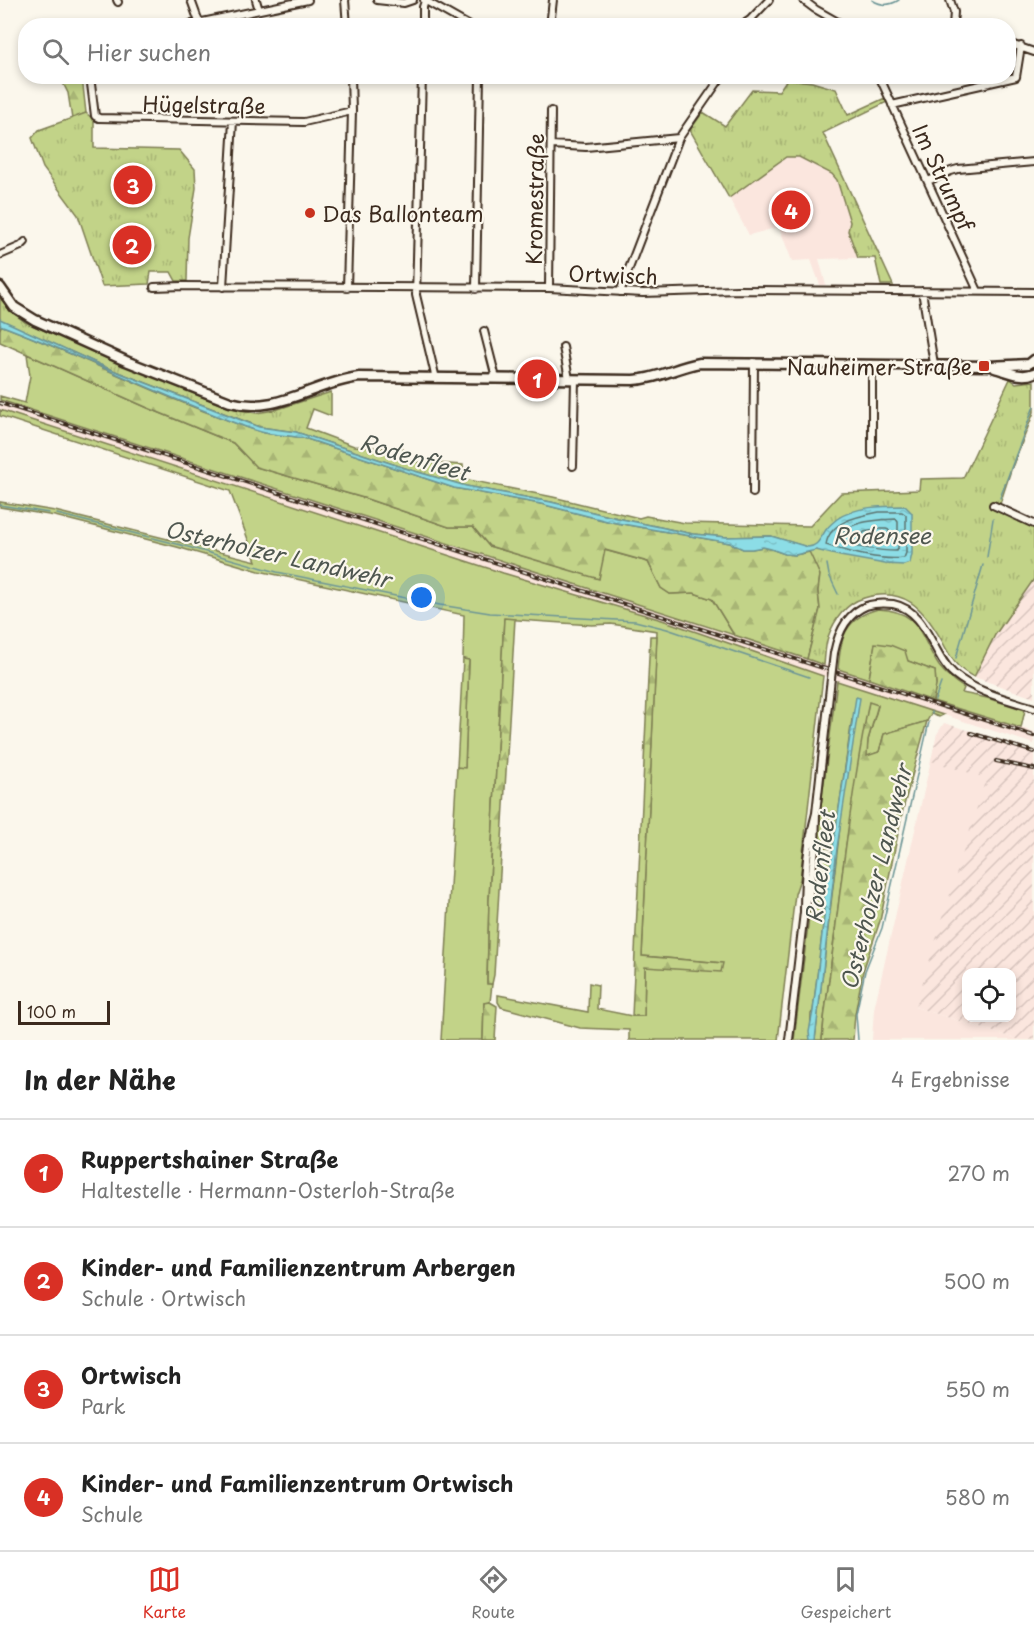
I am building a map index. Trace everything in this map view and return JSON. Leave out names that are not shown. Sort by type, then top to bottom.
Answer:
[{"type":"street","points":[[191,0],[198,18]]},
{"type":"street","points":[[256,0],[259,10]]},
{"type":"street","points":[[219,18],[308,0]]},
{"type":"street","points":[[345,0],[346,18]]},
{"type":"street","points":[[377,0],[404,3],[412,0]]},
{"type":"street","points":[[423,18],[425,0],[456,18]]},
{"type":"street","points":[[551,18],[553,0]]},
{"type":"street","points":[[752,18],[769,0]]},
{"type":"street","points":[[803,0],[831,18]]},
{"type":"street","points":[[950,0],[954,18]]},
{"type":"street","points":[[1016,45],[1034,52]]},
{"type":"street","points":[[1016,77],[1021,46]]},
{"type":"street","name":"Hügelstraße","points":[[91,84],[95,116],[99,118],[304,122],[352,111]]},
{"type":"street","points":[[347,288],[351,84]]},
{"type":"street","points":[[422,84],[416,295],[436,379]]},
{"type":"street","points":[[476,289],[480,84]]},
{"type":"street","points":[[620,291],[679,138],[717,84]]},
{"type":"street","name":"Im Strumpf","points":[[883,84],[978,291]]},
{"type":"street","points":[[892,105],[985,84]]},
{"type":"street","name":"Kromestraße","points":[[549,288],[551,111]]},
{"type":"street","points":[[223,287],[232,121]]},
{"type":"street","points":[[551,145],[586,147],[679,138]]},
{"type":"street","points":[[928,181],[958,169],[1034,162]]},
{"type":"street","points":[[0,255],[25,242]]},
{"type":"street","points":[[0,287],[14,307],[35,320],[126,361],[239,404],[260,406],[350,378],[646,380],[700,363],[989,366],[1023,365],[1034,360]]},
{"type":"street","name":"Ortwisch","points":[[154,287],[549,288],[643,293],[738,290],[1034,292]]},
{"type":"street","points":[[922,291],[934,364]]},
{"type":"street","points":[[484,331],[496,378]]},
{"type":"street","points":[[563,347],[572,379],[573,466]]},
{"type":"street","points":[[753,493],[754,362]]},
{"type":"street","points":[[872,364],[872,455]]},
{"type":"street","points":[[989,366],[1020,375],[1034,373]]},
{"type":"street","points":[[993,505],[1034,524]]},
{"type":"street","points":[[789,1040],[804,912],[809,894],[815,849],[816,813],[834,653],[843,626],[854,613],[864,607],[886,603],[898,605],[908,610],[920,621],[953,674],[983,692],[1034,708]]},
{"type":"shaded area","points":[[786,157],[799,157],[832,174],[837,180],[850,222],[848,231],[858,258],[819,259],[826,285],[820,285],[811,260],[792,261],[779,227],[749,235],[729,198]]},
{"type":"shaded area","points":[[0,400],[1034,732],[1034,744],[823,676],[662,620],[503,573],[0,410]]},
{"type":"shaded area","points":[[1034,579],[1034,698],[974,677],[995,635]]},
{"type":"shaded area","points":[[944,723],[1034,750],[1034,1040],[1019,1040],[962,1022],[1016,1022],[1016,968],[962,968],[962,1022],[915,1007],[986,778],[931,761],[937,734]]},
{"type":"shaded area","points":[[937,734],[1034,750],[915,1007],[1019,1040],[872,1040],[874,1009]]},
{"type":"green space","points":[[64,84],[83,84],[86,113],[72,119],[68,93]]},
{"type":"green space","points":[[784,84],[819,84],[836,89],[848,115],[885,98],[887,102],[823,133],[893,285],[881,285],[875,258],[858,258],[848,231],[850,222],[837,180],[832,174],[799,157],[786,157],[729,198],[690,130],[703,112],[725,126],[752,90],[779,91]]},
{"type":"green space","points":[[86,113],[94,120],[94,148],[179,150],[195,169],[196,188],[188,238],[187,281],[176,281],[171,272],[151,272],[149,284],[102,286],[78,215],[43,168],[32,138],[39,130]]},
{"type":"green space","points":[[0,298],[25,322],[225,406],[256,413],[275,410],[331,392],[331,416],[313,409],[306,428],[354,446],[403,449],[403,461],[463,465],[464,479],[639,518],[646,516],[685,523],[810,526],[841,493],[919,490],[920,479],[963,478],[1010,379],[1016,383],[1034,381],[1034,412],[999,507],[1034,522],[1034,579],[995,635],[974,677],[955,663],[934,628],[919,609],[911,602],[890,595],[878,595],[858,600],[842,613],[828,637],[824,665],[807,659],[820,609],[818,591],[820,575],[807,547],[771,536],[726,537],[693,534],[551,502],[466,486],[296,432],[260,427],[105,367],[3,321],[0,329]]},
{"type":"green space","points":[[0,325],[171,398],[245,426],[267,433],[307,439],[454,488],[541,504],[611,522],[730,543],[743,549],[763,547],[795,555],[810,552],[820,575],[818,591],[820,609],[807,659],[734,635],[712,599],[694,593],[670,594],[661,588],[648,562],[605,550],[599,579],[489,546],[473,527],[449,527],[367,499],[256,467],[233,443],[0,342]]},
{"type":"green space","points":[[27,354],[233,443],[257,467],[367,499],[449,527],[473,527],[489,546],[598,578],[604,550],[648,562],[661,588],[670,594],[694,593],[712,599],[734,635],[0,400],[0,396],[25,403],[30,376]]},
{"type":"green space","points":[[0,410],[503,573],[662,620],[823,676],[800,879],[795,894],[778,1040],[629,1040],[629,1030],[580,1028],[501,1007],[498,1002],[498,995],[588,1012],[589,983],[598,985],[597,1009],[644,1016],[645,967],[722,963],[642,956],[657,631],[611,624],[592,625],[504,619],[489,900],[487,983],[492,984],[490,1002],[484,1003],[483,1040],[441,1040],[457,767],[465,767],[469,660],[463,659],[464,615],[259,571],[177,547],[55,516],[0,507],[0,502],[55,511],[256,561],[230,491],[0,416]]},
{"type":"green space","points":[[878,609],[903,615],[918,627],[939,666],[964,688],[962,693],[1025,710],[1021,728],[933,701],[936,685],[935,671],[908,661],[875,644],[869,679],[838,669],[846,631],[858,618]]},
{"type":"green space","points":[[504,618],[515,619],[494,975],[492,984],[487,984],[489,900]]},
{"type":"green space","points":[[650,636],[657,636],[642,956],[723,963],[721,972],[645,967],[644,1016],[632,1016]]},
{"type":"green space","points":[[875,643],[890,645],[905,651],[908,661],[935,671],[936,685],[933,701],[869,679]]},
{"type":"green space","points":[[463,659],[469,660],[465,768],[457,767]]},
{"type":"green space","points":[[837,681],[943,715],[939,717],[931,714],[927,721],[884,734],[879,752],[866,757],[868,740],[878,706],[869,703],[846,845],[822,1040],[815,1040],[852,719],[833,849],[818,847]]},
{"type":"green space","points":[[869,702],[878,705],[868,740],[867,756],[879,752],[884,734],[927,721],[903,809],[880,921],[863,971],[853,1040],[822,1040],[849,821]]},
{"type":"green space","points":[[817,851],[832,853],[824,889],[824,917],[811,1014],[810,1040],[794,1040]]},
{"type":"green space","points":[[490,1002],[497,1006],[495,1040],[483,1040],[484,1003]]},
{"type":"water","name":"Rodensee","points":[[0,319],[105,367],[259,427],[296,432],[466,486],[551,502],[693,534],[726,537],[771,536],[808,547],[816,544],[826,529],[837,519],[852,511],[905,506],[912,513],[910,563],[885,564],[816,550],[795,555],[763,547],[743,549],[730,543],[611,522],[541,504],[454,488],[307,439],[253,430],[0,325]]},
{"type":"water","points":[[856,697],[860,698],[837,848],[815,1040],[810,1040],[809,1032],[824,917],[824,889],[830,867]]},
{"type":"waterway","points":[[872,0],[886,4],[899,0]]},
{"type":"waterway","points":[[1000,498],[1034,406]]},
{"type":"waterway","name":"Osterholzer Landwehr","points":[[0,505],[49,513]]},
{"type":"waterway","name":"Osterholzer Landwehr","points":[[57,514],[277,572],[440,605],[490,613],[635,621],[667,629],[809,677]]},
{"type":"waterway","points":[[987,557],[993,519]]},
{"type":"waterway","name":"Rodenfleet","points":[[827,564],[829,575],[838,594]]},
{"type":"waterway","points":[[956,658],[983,565]]},
{"type":"waterway","points":[[935,700],[941,683]]},
{"type":"waterway","name":"Osterholzer Landwehr","points":[[858,1040],[856,1014],[865,971],[882,928],[929,722]]},
{"type":"railway","points":[[0,403],[1034,736]]},
{"type":"railway","points":[[971,733],[1034,752]]},
{"type":"railway","points":[[996,761],[1034,769]]},
{"type":"place","name":"Ortwisch","points":[[133,185]]},
{"type":"place","name":"Kinder- und Familienzentrum Ortwisch","points":[[791,210]]},
{"type":"place","name":"Das Ballonteam","points":[[310,213]]},
{"type":"place","name":"Kinder- und Familienzentrum Arbergen","points":[[132,245]]},
{"type":"place","name":"Nauheimer Straße","points":[[984,366]]},
{"type":"place","name":"Ruppertshainer Straße","points":[[537,379]]}]
